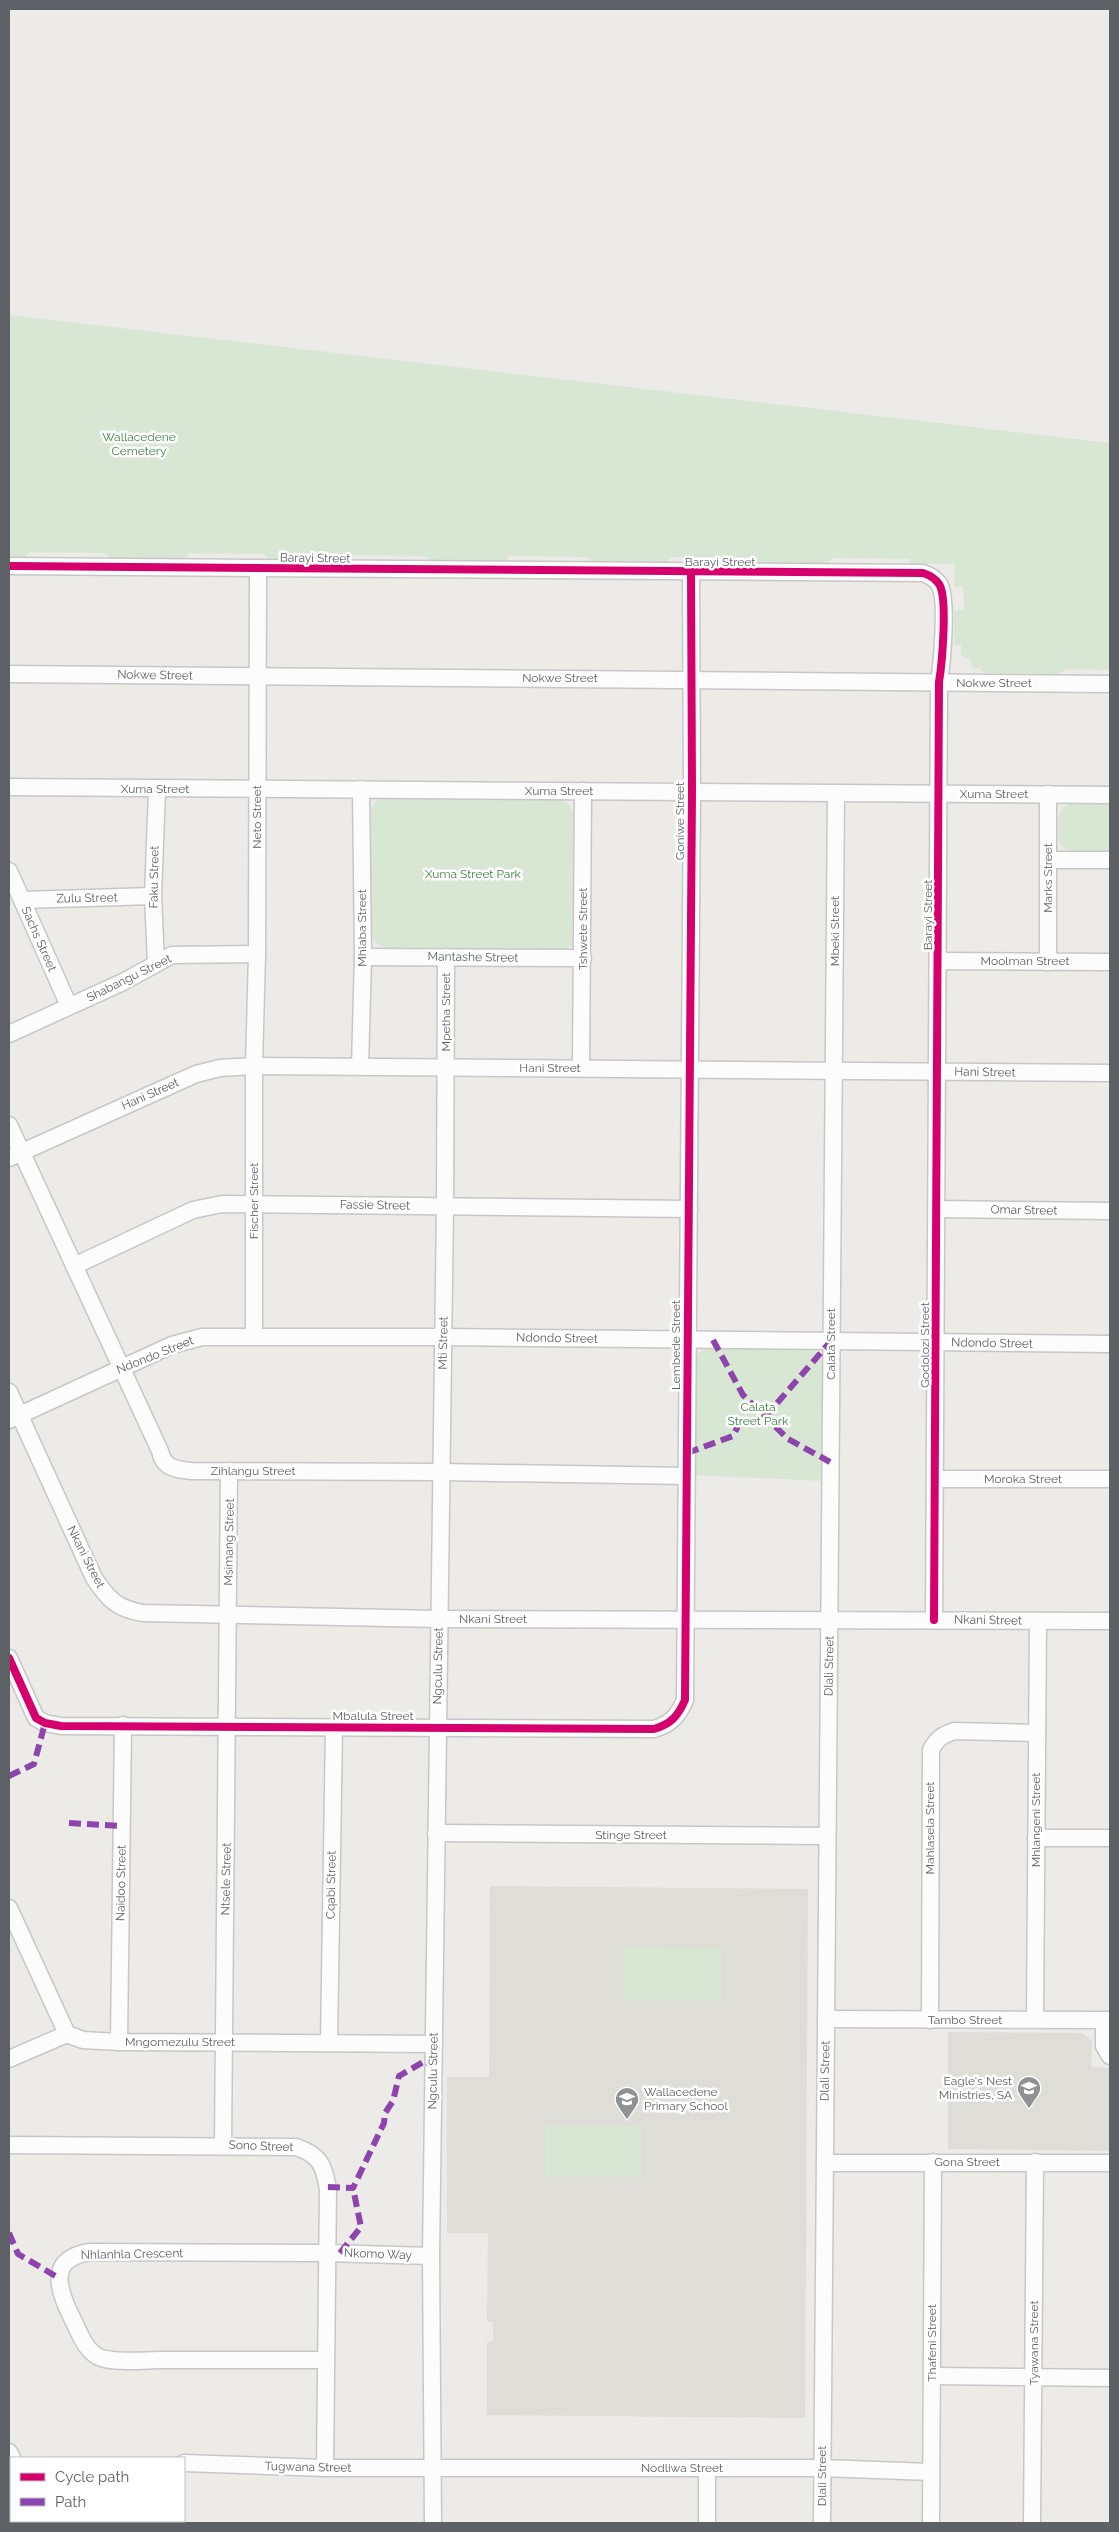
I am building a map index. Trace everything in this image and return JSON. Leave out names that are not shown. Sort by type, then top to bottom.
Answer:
[{"type":"street","name":"Barayi Street","points":[[9,566],[928,575],[939,584],[943,597],[942,663],[939,682],[938,1071]]},
{"type":"street","name":"Neto Street","points":[[254,1066],[257,954],[258,568]]},
{"type":"street","name":"Goniwe Street","points":[[690,1069],[691,573]]},
{"type":"street","name":"Nokwe Street","points":[[9,674],[1110,684]]},
{"type":"street","name":"Xuma Street","points":[[9,787],[157,790],[361,789],[1110,795]]},
{"type":"street","name":"Mhlaba Street","points":[[360,1066],[363,957],[361,789]]},
{"type":"street","name":"Faku Street","points":[[156,964],[153,896],[157,790]]},
{"type":"street","name":"Tshwete Street","points":[[581,1068],[583,791]]},
{"type":"street","name":"Mbeki Street","points":[[834,1070],[836,792]]},
{"type":"street","name":"Marks Street","points":[[1048,794],[1048,962]]},
{"type":"street","points":[[1049,860],[1110,860]]},
{"type":"street","name":"Sachs Street","points":[[9,871],[68,1006]]},
{"type":"street","name":"Zulu Street","points":[[22,900],[153,896]]},
{"type":"street","name":"Shabangu Street","points":[[9,1034],[123,982],[172,955],[257,954]]},
{"type":"street","name":"Mantashe Street","points":[[363,957],[583,958]]},
{"type":"street","name":"Mpetha Street","points":[[446,957],[446,1067]]},
{"type":"street","name":"Moolman Street","points":[[939,961],[1110,962]]},
{"type":"street","name":"Hani Street","points":[[15,1155],[196,1074],[220,1068],[254,1066],[360,1066],[1110,1073]]},
{"type":"street","name":"Fischer Street","points":[[254,1066],[254,1336]]},
{"type":"street","name":"Mti Street","points":[[439,1619],[446,1067]]},
{"type":"street","name":"Lembede Street","points":[[685,1620],[690,1069]]},
{"type":"street","name":"Calata Street","points":[[829,1619],[834,1070]]},
{"type":"street","name":"Godolozi Street","points":[[934,1620],[938,1071]]},
{"type":"street","name":"Zihlangu Street","points":[[9,1125],[15,1155],[74,1266],[160,1451],[162,1460],[178,1470],[686,1476]]},
{"type":"street","name":"Fassie Street","points":[[74,1266],[193,1210],[222,1204],[688,1209]]},
{"type":"street","name":"Omar Street","points":[[937,1209],[1110,1211]]},
{"type":"street","name":"Ndondo Street","points":[[14,1418],[188,1340],[208,1336],[1110,1344]]},
{"type":"street","name":"Nkani Street","points":[[9,1392],[14,1418],[94,1578],[116,1604],[126,1610],[143,1614],[439,1619],[1110,1621]]},
{"type":"street","name":"Msimang Street","points":[[228,1614],[230,1472]]},
{"type":"street","name":"Moroka Street","points":[[935,1479],[1110,1479]]},
{"type":"street","name":"Ntsele Street","points":[[224,2145],[228,1614]]},
{"type":"street","name":"Ngculu Street","points":[[433,2523],[431,2256],[436,1727],[439,1619]]},
{"type":"street","name":"Dlali Street","points":[[822,2523],[829,1619]]},
{"type":"street","name":"Mbalula Street","points":[[9,1658],[36,1718],[45,1723],[61,1726],[654,1729],[664,1726],[679,1713],[685,1700],[685,1620]]},
{"type":"street","name":"Mhlangeni Street","points":[[1035,2020],[1038,1621]]},
{"type":"street","name":"Naidoo Street","points":[[119,2042],[123,1725]]},
{"type":"street","name":"Cqabi Street","points":[[329,2042],[334,1728]]},
{"type":"street","name":"Mahlasela Street","points":[[930,2020],[931,1750],[936,1740],[954,1731],[1036,1733]]},
{"type":"street","name":"Stinge Street","points":[[436,1833],[827,1836]]},
{"type":"street","points":[[1036,1838],[1110,1838]]},
{"type":"street","points":[[9,1908],[16,1940],[67,2034],[9,2059]]},
{"type":"street","name":"Tambo Street","points":[[826,2019],[1107,2020],[1104,2046],[1110,2056]]},
{"type":"street","name":"Mngomezulu Street","points":[[67,2034],[83,2040],[119,2042],[434,2044]]},
{"type":"street","name":"Sono Street","points":[[9,2145],[296,2147],[313,2154],[320,2161],[328,2187],[325,2468]]},
{"type":"street","name":"Thafeni Street","points":[[931,2523],[933,2162]]},
{"type":"street","name":"Tyawana Street","points":[[1032,2523],[1035,2162]]},
{"type":"street","name":"Gona Street","points":[[825,2163],[1110,2163]]},
{"type":"street","name":"Nhlanhla Crescent","points":[[326,2253],[90,2252],[76,2254],[67,2260],[61,2269],[59,2278],[60,2290],[83,2340],[90,2350],[107,2359],[326,2360]]},
{"type":"street","name":"Nkomo Way","points":[[326,2253],[431,2256]]},
{"type":"street","points":[[932,2376],[1110,2378]]},
{"type":"street","name":"Tugwana Street","points":[[185,2463],[325,2468],[433,2467]]},
{"type":"street","name":"Nodliwa Street","points":[[433,2467],[822,2468],[930,2472]]},
{"type":"street","points":[[707,2468],[707,2523]]},
{"type":"shaded area","name":"Wallacedene Primary School","points":[[490,1886],[808,1889],[805,2418],[487,2415],[487,2342],[493,2341],[493,2322],[487,2322],[488,2233],[447,2233],[447,2077],[489,2077]]},
{"type":"shaded area","name":"Eagle's Nest Ministries, SA","points":[[948,2032],[1082,2033],[1092,2041],[1091,2067],[1110,2068],[1110,2151],[948,2149]]},
{"type":"green space","name":"Wallacedene Cemetery","points":[[9,315],[1110,443],[1110,670],[1065,669],[1060,674],[984,673],[979,668],[972,669],[971,661],[961,655],[961,645],[954,645],[954,611],[964,610],[963,587],[954,587],[955,564],[912,564],[909,559],[833,558],[828,563],[752,563],[748,558],[672,557],[668,562],[591,561],[587,557],[510,556],[506,561],[429,560],[425,556],[349,555],[345,559],[270,561],[264,554],[190,553],[185,558],[110,558],[105,553],[30,552],[25,557],[9,557]]},
{"type":"green space","name":"Xuma Street Park","points":[[380,797],[559,798],[565,801],[575,817],[572,945],[565,951],[388,949],[378,944],[372,936],[370,929],[371,808]]},
{"type":"green space","points":[[1073,802],[1110,802],[1110,853],[1077,853],[1071,852],[1062,846],[1056,833],[1058,817],[1067,805]]},
{"type":"green space","name":"Calata Street Park","points":[[710,1347],[811,1348],[819,1353],[823,1363],[823,1481],[694,1475],[695,1359],[700,1351]]},
{"type":"green space","points":[[624,1947],[721,1948],[721,2000],[624,2000]]},
{"type":"green space","points":[[545,2126],[641,2126],[641,2177],[545,2176]]},
{"type":"marked path","points":[[713,1340],[743,1395],[788,1439],[830,1462]]},
{"type":"marked path","points":[[687,1453],[733,1436],[739,1424],[765,1417],[831,1341]]},
{"type":"marked path","points":[[9,1776],[34,1764],[45,1723]]},
{"type":"marked path","points":[[69,1823],[121,1826]]},
{"type":"marked path","points":[[328,2187],[353,2188],[384,2123],[385,2113],[393,2101],[399,2076],[425,2061],[433,2066]]},
{"type":"marked path","points":[[340,2253],[361,2227],[353,2188]]},
{"type":"marked path","points":[[9,2233],[18,2254],[59,2278]]},
{"type":"cycle path","points":[[9,566],[923,573],[932,577],[939,584],[942,591],[944,616],[939,682],[934,1620]]},
{"type":"cycle path","points":[[9,1658],[36,1718],[45,1723],[61,1726],[654,1729],[665,1725],[680,1711],[685,1700],[692,791],[691,573]]},
{"type":"place","name":"Eagle's Nest Ministries, SA","points":[[1029,2109]]},
{"type":"place","name":"Wallacedene Primary School","points":[[627,2120]]}]
